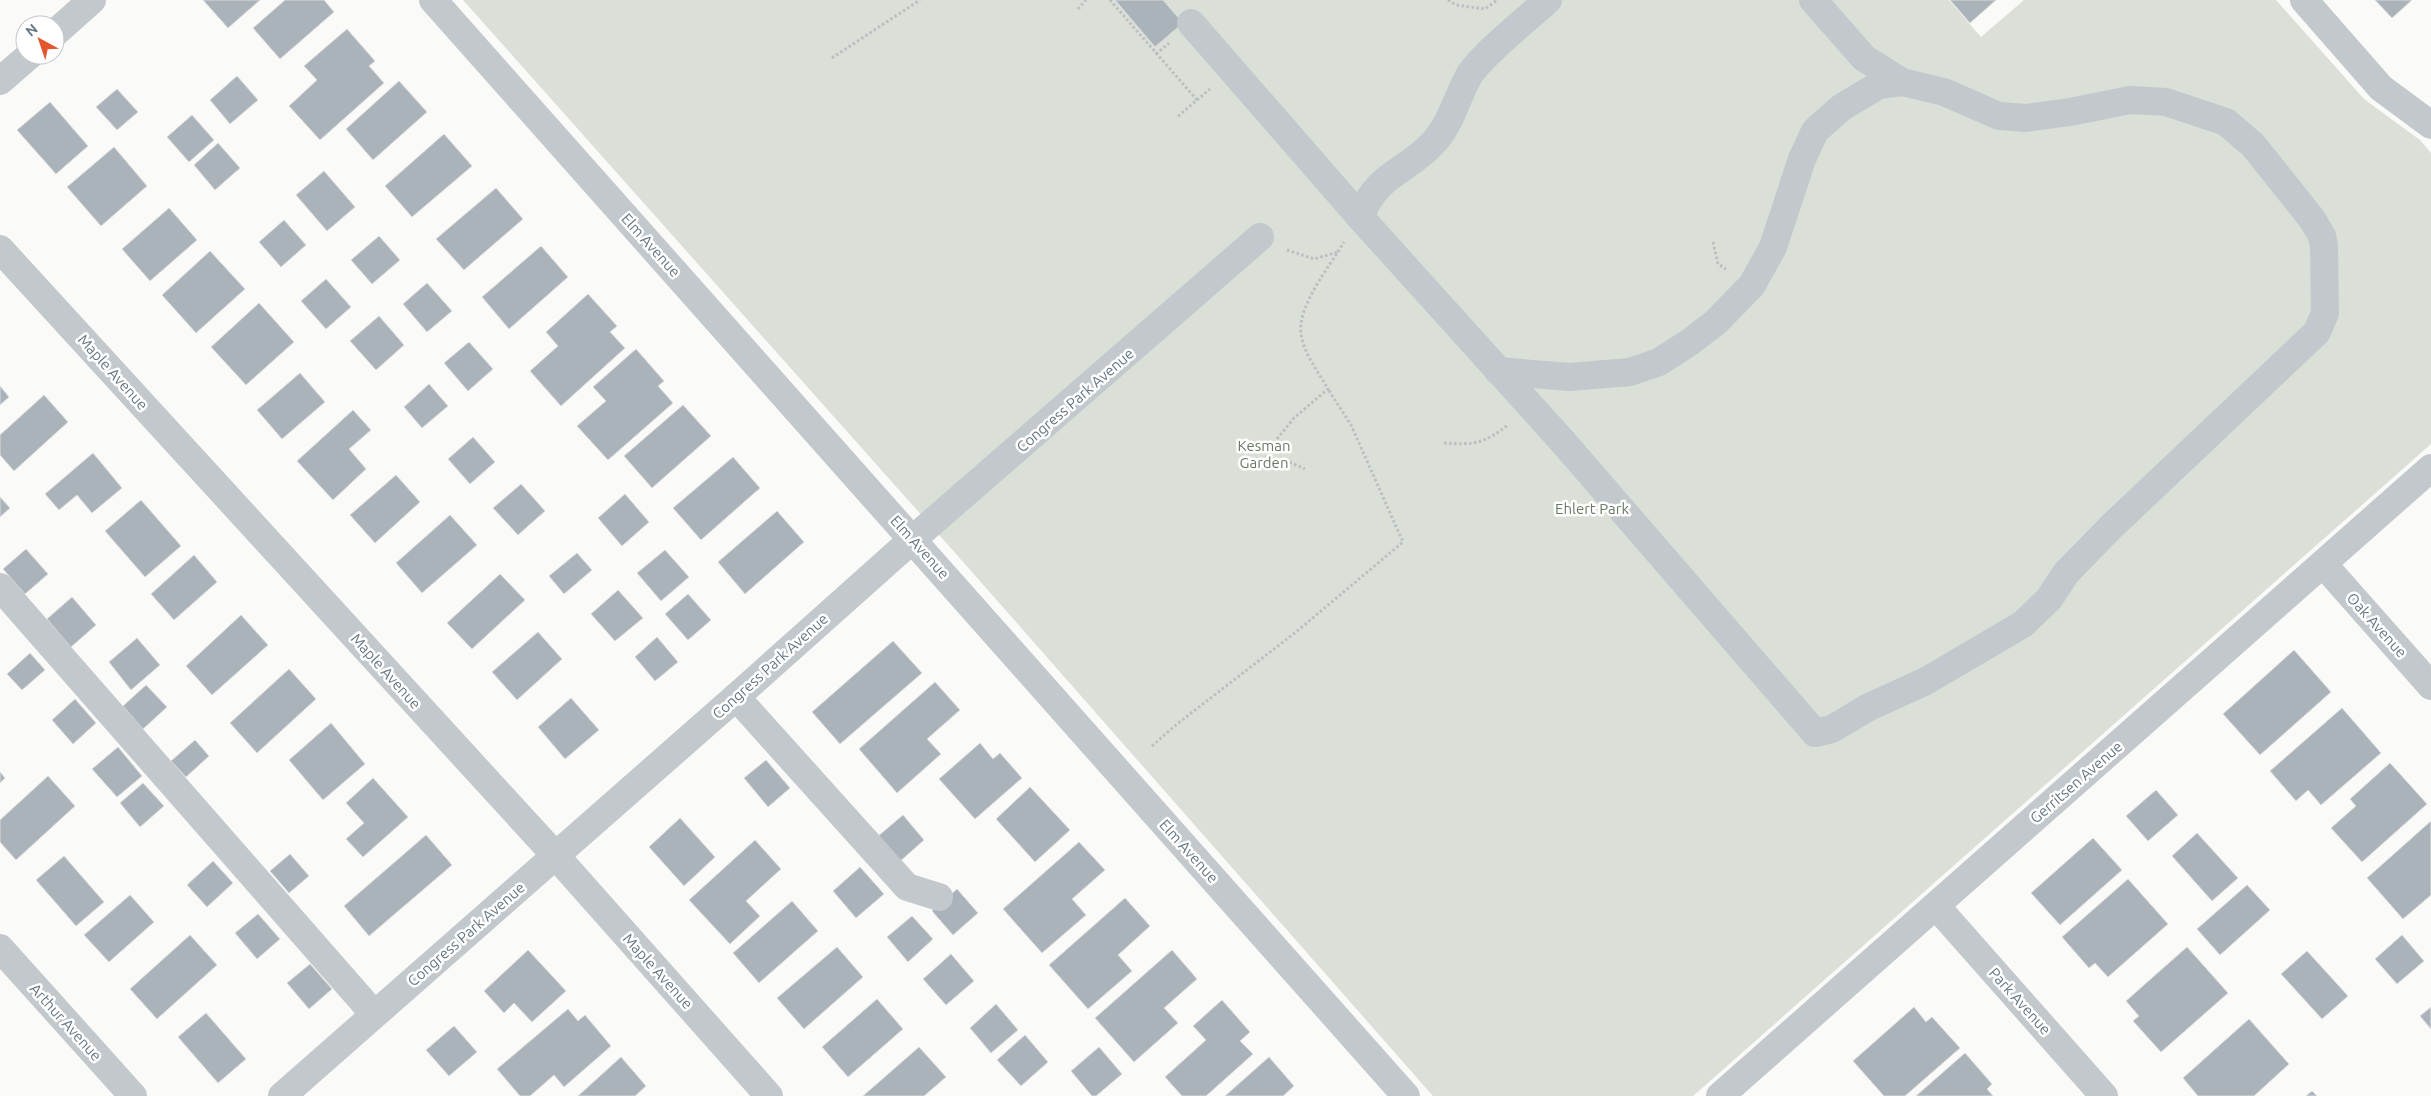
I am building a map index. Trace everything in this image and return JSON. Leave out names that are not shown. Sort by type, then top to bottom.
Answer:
[{"type":"street","points":[[65,23],[92,0]]},
{"type":"street","name":"Elm Avenue","points":[[433,0],[1406,1096]]},
{"type":"street","points":[[1360,217],[1367,200],[1379,184],[1432,143],[1444,130],[1476,66],[1548,0]]},
{"type":"street","points":[[1191,23],[1360,217],[1531,407],[1815,733],[1832,729],[1867,708],[1926,681],[2023,624],[2049,599],[2066,574],[2118,520],[2317,332],[2325,313],[2325,256],[2322,236],[2312,219],[2253,145],[2226,122],[2166,102],[2130,100],[2070,112],[2026,118],[1999,116],[1944,92],[1902,82],[1864,58],[1813,0]]},
{"type":"street","points":[[2304,0],[2381,88],[2431,125]]},
{"type":"street","points":[[0,81],[18,65]]},
{"type":"street","points":[[1498,371],[1569,377],[1630,372],[1659,362],[1690,342],[1716,322],[1752,285],[1773,247],[1786,201],[1815,131],[1842,107],[1878,85],[1902,82]]},
{"type":"street","name":"Congress Park Avenue","points":[[282,1096],[913,539],[1260,238]]},
{"type":"street","name":"Maple Avenue","points":[[0,249],[555,855],[769,1096]]},
{"type":"street","name":"Gerritsen Avenue","points":[[1720,1096],[2324,565],[2431,468]]},
{"type":"street","name":"Oak Avenue","points":[[2324,565],[2431,686]]},
{"type":"street","points":[[0,587],[374,1014]]},
{"type":"street","points":[[736,697],[907,887],[939,897]]},
{"type":"street","name":"Park Avenue","points":[[1936,906],[2104,1096]]},
{"type":"street","name":"Arthur Avenue","points":[[0,948],[133,1096]]},
{"type":"path","points":[[832,58],[920,0]]},
{"type":"path","points":[[1078,8],[1086,0]]},
{"type":"path","points":[[1110,0],[1197,100],[1176,118]]},
{"type":"path","points":[[1448,0],[1456,5],[1485,9],[1497,0]]},
{"type":"path","points":[[1152,746],[1177,724],[1296,632],[1403,542],[1351,425],[1310,358],[1301,334],[1305,306],[1360,217]]},
{"type":"path","points":[[1286,250],[1314,259],[1338,252]]},
{"type":"path","points":[[1277,439],[1294,418],[1328,389]]},
{"type":"path","points":[[1444,443],[1472,445],[1495,435],[1531,407]]},
{"type":"path","points":[[1285,460],[1305,469]]},
{"type":"green space","name":"Ehlert Park","points":[[463,0],[1949,0],[1981,37],[2024,0],[2276,0],[2364,99],[2420,140],[2431,153],[2431,444],[1693,1096],[1433,1096],[957,555]]},
{"type":"building","points":[[203,0],[260,0],[228,28]]},
{"type":"building","points":[[285,0],[324,0],[334,12],[280,59],[253,28]]},
{"type":"building","points":[[1115,0],[1163,0],[1183,23],[1155,47]]},
{"type":"building","points":[[1950,0],[1996,0],[1970,23]]},
{"type":"building","points":[[2375,0],[2412,0],[2392,18]]},
{"type":"building","points":[[347,29],[375,61],[369,66],[384,83],[320,140],[289,106],[317,80],[304,66]]},
{"type":"building","points":[[237,76],[258,100],[230,124],[210,100]]},
{"type":"building","points":[[399,81],[427,112],[373,160],[346,129]]},
{"type":"building","points":[[117,89],[138,112],[117,130],[96,107]]},
{"type":"building","points":[[50,102],[88,146],[56,174],[17,130]]},
{"type":"building","points":[[192,115],[214,140],[189,162],[167,137]]},
{"type":"building","points":[[444,134],[472,166],[412,217],[385,186]]},
{"type":"building","points":[[218,143],[240,168],[215,190],[194,165]]},
{"type":"building","points":[[114,147],[147,186],[101,226],[67,187]]},
{"type":"building","points":[[324,171],[355,207],[327,231],[296,195]]},
{"type":"building","points":[[496,188],[523,219],[464,270],[436,239]]},
{"type":"building","points":[[169,208],[197,240],[150,281],[122,249]]},
{"type":"building","points":[[284,220],[306,245],[281,267],[259,242]]},
{"type":"building","points":[[379,236],[400,260],[372,284],[351,260]]},
{"type":"building","points":[[541,246],[568,277],[509,329],[482,297]]},
{"type":"building","points":[[210,251],[245,289],[196,333],[162,295]]},
{"type":"building","points":[[326,279],[351,307],[326,329],[301,301]]},
{"type":"building","points":[[427,283],[452,311],[427,332],[403,304]]},
{"type":"building","points":[[588,294],[617,326],[610,332],[625,348],[561,406],[530,371],[558,346],[546,332]]},
{"type":"building","points":[[259,303],[294,342],[246,385],[211,347]]},
{"type":"building","points":[[379,316],[404,345],[376,370],[350,341]]},
{"type":"building","points":[[469,342],[493,369],[468,391],[444,363]]},
{"type":"building","points":[[636,349],[664,381],[658,386],[673,403],[608,460],[577,426],[606,401],[593,387]]},
{"type":"building","points":[[300,373],[325,402],[282,439],[257,410]]},
{"type":"building","points":[[429,384],[448,406],[422,428],[404,407]]},
{"type":"building","points":[[0,386],[9,397],[0,405]]},
{"type":"building","points":[[44,395],[68,422],[14,471],[0,455],[0,435]]},
{"type":"building","points":[[683,405],[711,436],[652,488],[624,456]]},
{"type":"building","points":[[353,410],[371,430],[349,449],[366,469],[333,500],[297,461]]},
{"type":"building","points":[[473,437],[495,462],[470,484],[448,459]]},
{"type":"building","points":[[93,453],[122,488],[92,513],[77,495],[59,510],[45,494]]},
{"type":"building","points":[[733,457],[760,488],[701,540],[673,508]]},
{"type":"building","points":[[396,475],[420,502],[375,543],[350,515]]},
{"type":"building","points":[[521,484],[545,511],[518,535],[493,508]]},
{"type":"building","points":[[625,494],[649,522],[622,546],[598,518]]},
{"type":"building","points":[[0,497],[10,508],[0,517]]},
{"type":"building","points":[[141,500],[181,546],[145,577],[105,531]]},
{"type":"building","points":[[777,511],[804,542],[745,594],[718,562]]},
{"type":"building","points":[[450,515],[477,545],[422,593],[396,563]]},
{"type":"building","points":[[26,549],[48,574],[25,594],[3,569]]},
{"type":"building","points":[[665,550],[689,577],[661,601],[637,573]]},
{"type":"building","points":[[577,553],[592,570],[564,594],[549,576]]},
{"type":"building","points":[[194,555],[217,582],[174,620],[151,594]]},
{"type":"building","points":[[500,574],[525,600],[472,649],[447,623]]},
{"type":"building","points":[[618,590],[643,618],[615,641],[591,614]]},
{"type":"building","points":[[688,594],[711,620],[688,640],[665,614]]},
{"type":"building","points":[[72,597],[96,625],[71,647],[47,619]]},
{"type":"building","points":[[241,615],[268,645],[212,695],[186,666]]},
{"type":"building","points":[[538,632],[562,659],[517,700],[492,672]]},
{"type":"building","points":[[657,637],[678,662],[655,681],[635,657]]},
{"type":"building","points":[[137,638],[160,665],[131,690],[109,662]]},
{"type":"building","points":[[893,641],[922,673],[840,744],[812,712]]},
{"type":"building","points":[[2294,650],[2331,692],[2260,755],[2223,714]]},
{"type":"building","points":[[30,653],[45,670],[22,690],[7,674]]},
{"type":"building","points":[[289,669],[316,699],[257,753],[230,723]]},
{"type":"building","points":[[935,682],[960,710],[927,739],[941,754],[897,793],[859,749]]},
{"type":"building","points":[[146,685],[167,707],[143,729],[123,706]]},
{"type":"building","points":[[571,698],[599,730],[565,759],[538,727]]},
{"type":"building","points":[[75,699],[96,723],[73,744],[52,720]]},
{"type":"building","points":[[2342,708],[2381,753],[2321,805],[2308,790],[2296,801],[2270,771]]},
{"type":"building","points":[[331,723],[365,764],[323,800],[289,760]]},
{"type":"building","points":[[195,740],[209,756],[186,777],[171,761]]},
{"type":"building","points":[[980,743],[993,759],[1000,753],[1022,778],[975,819],[939,779]]},
{"type":"building","points":[[118,747],[142,776],[117,797],[92,769]]},
{"type":"building","points":[[766,760],[790,788],[768,807],[744,778]]},
{"type":"building","points":[[2390,763],[2427,804],[2362,862],[2331,828],[2356,806],[2350,799]]},
{"type":"building","points":[[0,772],[5,778],[0,783]]},
{"type":"building","points":[[48,776],[75,806],[16,860],[0,842],[0,820]]},
{"type":"building","points":[[373,778],[408,817],[363,857],[346,839],[364,823],[346,803]]},
{"type":"building","points":[[143,783],[164,806],[140,827],[120,803]]},
{"type":"building","points":[[1030,787],[1070,830],[1035,862],[996,819]]},
{"type":"building","points":[[2156,790],[2178,815],[2148,841],[2126,816]]},
{"type":"building","points":[[903,815],[924,840],[898,863],[876,838]]},
{"type":"building","points":[[680,818],[715,857],[684,886],[649,847]]},
{"type":"building","points":[[2431,821],[2431,895],[2403,919],[2367,878]]},
{"type":"building","points":[[2197,833],[2238,878],[2212,901],[2172,856]]},
{"type":"building","points":[[426,835],[452,865],[369,936],[344,906]]},
{"type":"building","points":[[2093,838],[2122,870],[2060,925],[2031,893]]},
{"type":"building","points":[[755,840],[781,869],[746,901],[760,916],[730,944],[689,900]]},
{"type":"building","points":[[1079,842],[1105,870],[1072,899],[1086,915],[1042,953],[1003,909]]},
{"type":"building","points":[[290,854],[309,876],[289,893],[270,871]]},
{"type":"building","points":[[64,856],[104,902],[76,926],[36,880]]},
{"type":"building","points":[[213,861],[233,883],[207,907],[187,885]]},
{"type":"building","points":[[860,867],[884,894],[856,918],[833,891]]},
{"type":"building","points":[[2128,879],[2168,924],[2108,977],[2095,963],[2089,968],[2062,937]]},
{"type":"building","points":[[2247,885],[2270,910],[2220,955],[2197,929]]},
{"type":"building","points":[[957,889],[978,913],[953,935],[932,911]]},
{"type":"building","points":[[130,895],[154,922],[109,962],[84,935]]},
{"type":"building","points":[[1125,898],[1150,926],[1118,955],[1132,971],[1088,1009],[1049,965]]},
{"type":"building","points":[[792,901],[818,931],[759,983],[733,953]]},
{"type":"building","points":[[258,914],[280,939],[257,959],[235,933]]},
{"type":"building","points":[[912,916],[933,939],[908,962],[887,937]]},
{"type":"building","points":[[190,935],[217,965],[157,1019],[130,989]]},
{"type":"building","points":[[2402,935],[2424,961],[2397,984],[2375,959]]},
{"type":"building","points":[[837,947],[863,977],[804,1029],[777,998]]},
{"type":"building","points":[[2187,947],[2228,993],[2161,1052],[2133,1021],[2139,1016],[2126,1001]]},
{"type":"building","points":[[528,950],[566,991],[532,1022],[514,1003],[504,1013],[484,991]]},
{"type":"building","points":[[1172,950],[1197,979],[1164,1008],[1178,1023],[1134,1062],[1095,1018]]},
{"type":"building","points":[[2307,951],[2348,996],[2322,1019],[2281,974]]},
{"type":"building","points":[[951,954],[974,981],[946,1005],[923,979]]},
{"type":"building","points":[[310,964],[332,989],[309,1009],[287,983]]},
{"type":"building","points":[[877,999],[903,1029],[848,1077],[822,1047]]},
{"type":"building","points":[[1222,1000],[1250,1032],[1240,1041],[1253,1054],[1206,1096],[1182,1096],[1165,1077],[1206,1040],[1193,1026]]},
{"type":"building","points":[[996,1004],[1018,1030],[991,1053],[970,1028]]},
{"type":"building","points":[[1914,1007],[1926,1022],[1932,1017],[1960,1048],[1905,1096],[1884,1096],[1853,1061]]},
{"type":"building","points":[[2431,1007],[2431,1029],[2420,1016]]},
{"type":"building","points":[[568,1009],[578,1021],[585,1015],[611,1046],[564,1087],[554,1075],[530,1096],[520,1096],[497,1069]]},
{"type":"building","points":[[206,1013],[246,1059],[218,1083],[178,1037]]},
{"type":"building","points":[[2249,1019],[2289,1064],[2254,1096],[2198,1096],[2183,1078]]},
{"type":"building","points":[[454,1026],[477,1052],[449,1076],[426,1050]]},
{"type":"building","points":[[1025,1035],[1048,1062],[1021,1086],[997,1060]]},
{"type":"building","points":[[919,1047],[946,1077],[924,1096],[863,1096]]},
{"type":"building","points":[[1099,1047],[1122,1074],[1096,1096],[1092,1096],[1071,1071]]},
{"type":"building","points":[[1965,1053],[1992,1084],[1987,1089],[1993,1096],[1916,1096]]},
{"type":"building","points":[[621,1057],[646,1086],[635,1096],[578,1096]]},
{"type":"building","points":[[1269,1057],[1294,1086],[1283,1096],[1225,1096]]},
{"type":"building","points":[[2312,1091],[2317,1096],[2306,1096]]},
{"type":"park label","name":"Kesman Garden","points":[[1264,454]]}]
